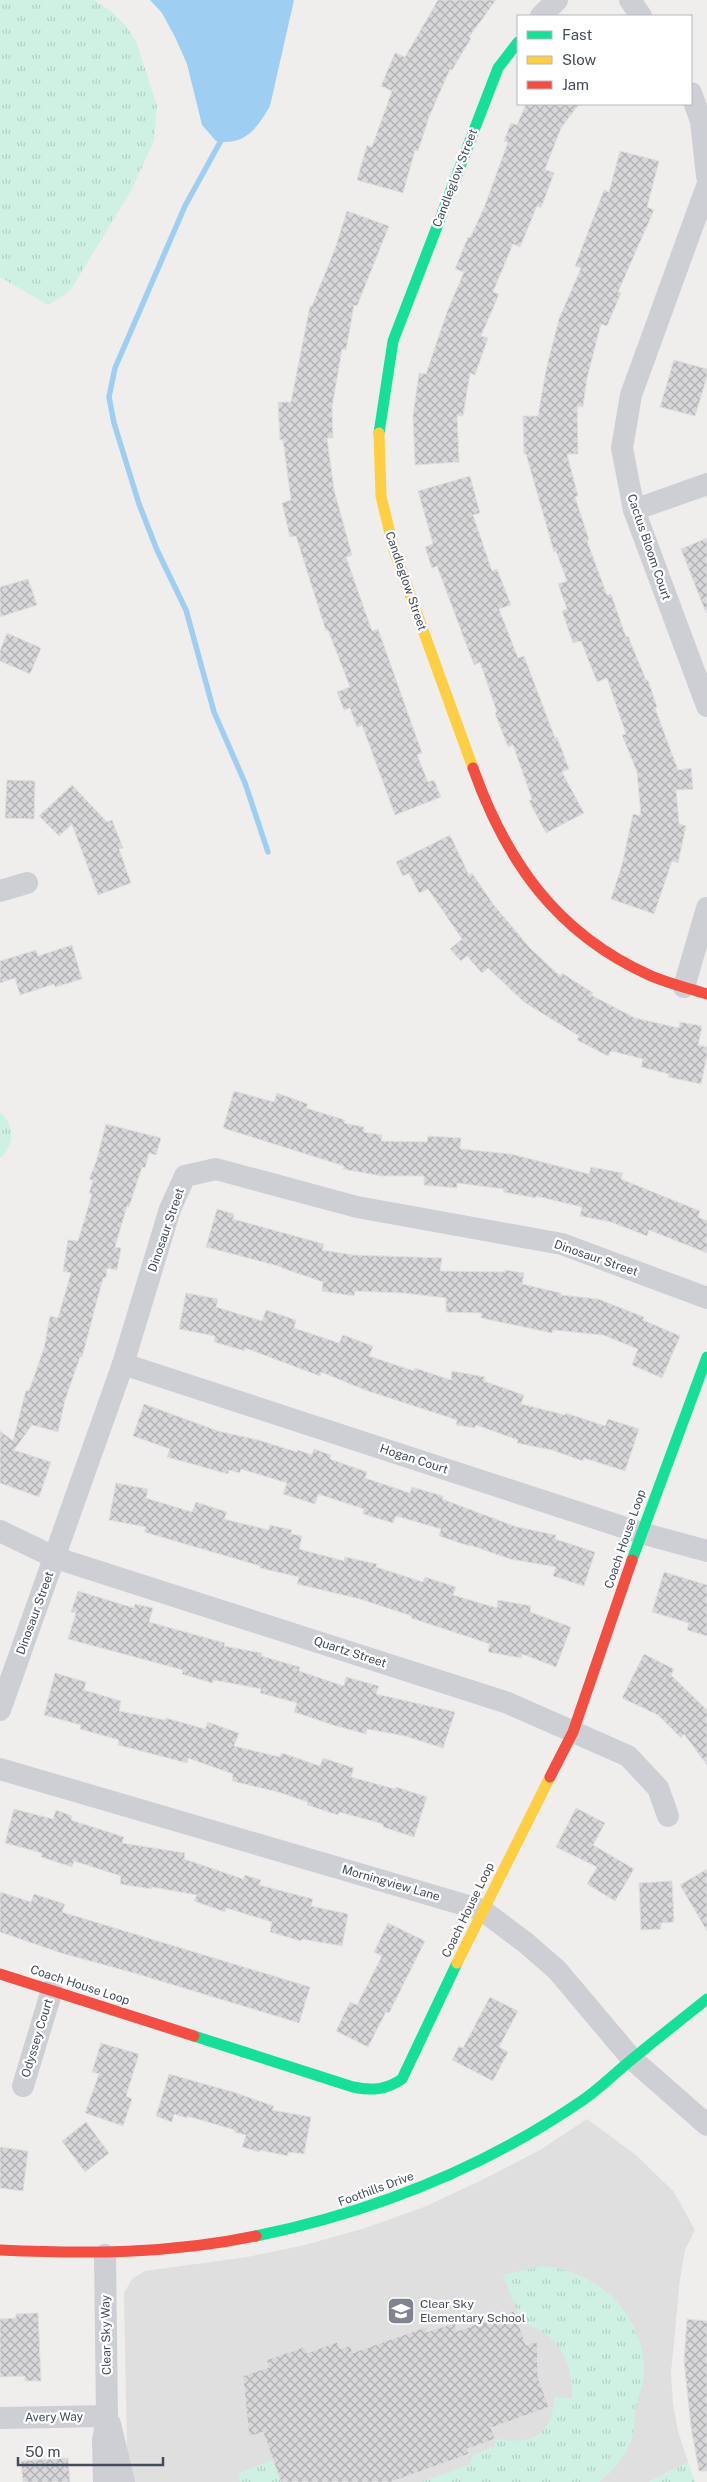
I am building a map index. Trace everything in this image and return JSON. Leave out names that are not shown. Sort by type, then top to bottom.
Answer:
[{"type":"street","points":[[542,15],[557,0]]},
{"type":"street","points":[[630,0],[640,15]]},
{"type":"street","name":"Candleglow Street","points":[[517,43],[498,68],[393,342],[378,436],[381,496],[394,550],[486,804],[502,837],[537,892],[566,920],[606,951],[650,975],[707,994]]},
{"type":"street","points":[[692,96],[701,121],[707,176]]},
{"type":"street","name":"Cactus Bloom Court","points":[[707,186],[631,395],[622,448],[634,510],[707,706]]},
{"type":"street","points":[[634,510],[707,484]]},
{"type":"street","points":[[0,891],[27,883]]},
{"type":"street","points":[[684,987],[707,908]]},
{"type":"street","name":"Dinosaur Street","points":[[0,1710],[56,1558],[123,1364],[170,1209],[185,1176],[216,1168],[357,1207],[562,1244],[707,1298]]},
{"type":"street","name":"Coach House Loop","points":[[0,1974],[329,2081],[373,2091],[390,2088],[402,2079],[482,1910],[574,1732],[642,1532],[707,1357]]},
{"type":"street","name":"Hogan Court","points":[[123,1364],[642,1532],[707,1551]]},
{"type":"street","name":"Quartz Street","points":[[0,1531],[56,1558],[508,1702],[628,1756],[658,1788],[668,1816]]},
{"type":"street","name":"Morningview Lane","points":[[0,1769],[482,1910],[526,1943],[557,1970],[632,2059],[707,2125]]},
{"type":"street","name":"Odyssey Court","points":[[23,2086],[52,1990]]},
{"type":"street","name":"Foothills Drive","points":[[0,2250],[43,2254],[105,2254],[170,2250],[251,2238],[327,2221],[370,2206],[479,2162],[532,2132],[584,2099],[707,1999]]},
{"type":"street","name":"Clear Sky Way","points":[[104,2482],[103,2441],[107,2416],[105,2254]]},
{"type":"street","name":"Clear Sky Way","points":[[107,2416],[124,2482]]},
{"type":"street","name":"Avery Way","points":[[0,2418],[107,2416]]},
{"type":"shaded area","name":"Clear Sky Elementary School","points":[[587,2119],[636,2155],[674,2192],[695,2230],[685,2250],[680,2279],[671,2373],[673,2404],[678,2431],[688,2462],[649,2482],[132,2482],[127,2452],[124,2293],[132,2279],[145,2271],[247,2257],[305,2245],[365,2228],[424,2207],[484,2179],[540,2150]]},
{"type":"green space","points":[[0,0],[94,0],[112,12],[126,26],[136,41],[157,106],[154,141],[131,191],[70,291],[48,305],[0,277]]},
{"type":"green space","points":[[0,1112],[11,1129],[11,1141],[0,1158]]},
{"type":"green space","points":[[543,2266],[562,2269],[581,2276],[597,2285],[612,2297],[625,2312],[634,2328],[641,2346],[644,2371],[636,2407],[634,2430],[626,2452],[611,2471],[599,2482],[422,2482],[470,2464],[472,2456],[495,2446],[495,2439],[520,2440],[538,2434],[545,2429],[553,2410],[555,2397],[572,2399],[570,2372],[561,2350],[545,2334],[521,2322],[503,2275]]},
{"type":"green space","points":[[273,2460],[281,2482],[240,2482],[239,2473]]},
{"type":"green space","points":[[688,2462],[695,2482],[649,2482]]},
{"type":"water","points":[[150,0],[294,0],[270,106],[260,122],[249,134],[234,141],[216,141],[202,125],[187,64],[162,13]]},
{"type":"building","points":[[438,0],[496,0],[469,37],[471,38],[452,70],[450,69],[429,117],[418,151],[415,150],[403,193],[357,180],[367,145],[372,147],[392,91],[381,86],[395,53],[405,57]]},
{"type":"building","points":[[526,105],[578,105],[561,128],[545,169],[554,173],[541,208],[537,206],[520,247],[513,244],[493,292],[499,294],[481,336],[488,338],[475,375],[470,373],[463,416],[457,415],[459,462],[415,465],[413,416],[419,373],[426,374],[447,312],[464,272],[455,269],[468,237],[470,238],[484,208],[508,142],[504,141],[511,123],[517,125]]},
{"type":"building","points":[[620,151],[659,161],[647,207],[654,210],[618,292],[621,293],[607,326],[601,324],[587,378],[583,407],[577,406],[578,454],[567,454],[578,496],[575,497],[589,540],[587,541],[607,595],[611,594],[626,637],[628,636],[646,680],[648,680],[657,707],[655,708],[678,770],[691,768],[693,789],[676,790],[679,824],[686,826],[678,863],[672,861],[654,914],[611,899],[622,865],[633,814],[641,816],[637,772],[622,735],[626,734],[607,678],[597,682],[581,641],[573,643],[562,611],[567,609],[558,584],[567,581],[556,551],[554,552],[526,454],[524,454],[523,416],[538,416],[546,370],[559,319],[581,268],[575,266],[604,190],[609,192]]},
{"type":"building","points":[[347,211],[389,226],[357,306],[354,305],[346,350],[342,349],[332,408],[333,438],[327,438],[334,490],[352,555],[346,557],[372,631],[378,629],[422,753],[417,755],[428,782],[434,780],[441,797],[395,815],[362,725],[357,727],[350,708],[344,710],[337,692],[350,687],[328,630],[326,631],[296,536],[290,537],[282,503],[291,500],[283,440],[280,440],[278,402],[291,402],[310,306],[312,306],[336,246]]},
{"type":"building","points":[[674,360],[707,369],[707,377],[695,416],[660,407]]},
{"type":"building","points":[[470,476],[480,513],[473,515],[492,571],[497,569],[511,605],[499,609],[518,658],[524,656],[555,738],[557,737],[569,769],[562,772],[584,813],[546,833],[529,801],[532,799],[513,745],[508,747],[495,713],[497,712],[480,662],[474,665],[437,566],[432,568],[425,547],[433,544],[418,491]]},
{"type":"building","points":[[707,538],[707,613],[706,613],[681,549]]},
{"type":"building","points":[[28,579],[37,605],[0,617],[0,587]]},
{"type":"building","points":[[7,633],[41,648],[30,674],[0,661],[0,651]]},
{"type":"building","points":[[7,780],[35,781],[34,819],[5,818]]},
{"type":"building","points":[[72,785],[107,822],[112,820],[123,848],[119,849],[131,883],[98,895],[72,824],[59,836],[39,816]]},
{"type":"building","points":[[450,835],[469,875],[472,873],[493,904],[530,948],[560,976],[562,973],[593,993],[591,995],[635,1018],[679,1028],[680,1022],[702,1026],[698,1045],[707,1047],[707,1055],[701,1084],[668,1077],[669,1074],[641,1067],[643,1059],[611,1051],[608,1056],[577,1040],[579,1036],[524,1002],[488,968],[482,973],[467,956],[461,961],[450,949],[462,939],[428,889],[419,893],[409,873],[403,876],[396,862]]},
{"type":"building","points":[[72,945],[82,979],[55,987],[54,984],[20,995],[15,978],[0,983],[0,961],[36,950],[38,956]]},
{"type":"building","points":[[234,1091],[274,1102],[277,1093],[308,1104],[306,1108],[345,1120],[344,1123],[364,1127],[364,1132],[382,1135],[381,1141],[427,1142],[428,1136],[461,1138],[460,1149],[511,1154],[589,1174],[591,1167],[623,1173],[621,1179],[700,1211],[698,1217],[707,1221],[707,1253],[649,1230],[647,1236],[611,1222],[580,1216],[582,1207],[536,1196],[536,1198],[503,1192],[504,1189],[457,1183],[457,1188],[424,1185],[424,1176],[382,1176],[343,1169],[344,1166],[223,1128]]},
{"type":"building","points":[[106,1124],[161,1138],[156,1155],[149,1153],[145,1168],[142,1167],[129,1207],[127,1206],[115,1247],[121,1248],[117,1270],[107,1268],[106,1278],[103,1278],[82,1357],[80,1357],[65,1400],[58,1432],[32,1425],[14,1450],[51,1462],[39,1497],[0,1483],[0,1431],[13,1441],[26,1390],[29,1391],[44,1348],[50,1316],[58,1318],[71,1273],[63,1271],[68,1240],[78,1241],[92,1194],[89,1193],[93,1181],[89,1179],[96,1162]]},
{"type":"building","points":[[217,1209],[234,1214],[233,1219],[324,1244],[322,1250],[353,1255],[442,1258],[440,1271],[505,1272],[505,1270],[524,1273],[522,1284],[561,1293],[561,1295],[598,1299],[644,1317],[643,1320],[680,1336],[662,1378],[632,1365],[638,1349],[603,1335],[553,1330],[552,1333],[481,1318],[482,1313],[446,1312],[446,1298],[404,1293],[355,1291],[354,1296],[322,1291],[323,1282],[282,1267],[206,1247]]},
{"type":"building","points":[[186,1293],[218,1299],[216,1307],[262,1321],[266,1310],[296,1320],[294,1328],[339,1343],[343,1335],[373,1346],[369,1356],[414,1371],[415,1368],[451,1380],[452,1371],[485,1377],[484,1381],[524,1395],[521,1404],[565,1415],[566,1413],[605,1426],[608,1419],[639,1429],[625,1471],[584,1458],[583,1461],[552,1450],[517,1443],[518,1440],[476,1425],[475,1428],[456,1425],[457,1420],[365,1390],[321,1372],[320,1376],[245,1348],[245,1351],[214,1342],[215,1336],[179,1329]]},
{"type":"building","points":[[144,1404],[218,1431],[258,1440],[297,1452],[298,1450],[312,1455],[314,1449],[331,1455],[330,1459],[367,1472],[365,1478],[410,1493],[412,1487],[443,1496],[442,1499],[517,1527],[556,1535],[555,1539],[595,1552],[584,1586],[553,1576],[556,1567],[510,1559],[469,1546],[439,1536],[441,1529],[396,1516],[393,1523],[363,1514],[364,1509],[318,1494],[315,1504],[283,1494],[287,1483],[241,1469],[240,1473],[229,1470],[228,1474],[167,1457],[170,1449],[133,1436]]},
{"type":"building","points":[[116,1483],[148,1489],[146,1498],[192,1512],[196,1502],[227,1512],[224,1519],[269,1530],[270,1525],[292,1530],[291,1534],[302,1536],[299,1549],[344,1561],[345,1557],[377,1564],[376,1567],[423,1582],[425,1577],[456,1587],[453,1595],[497,1608],[498,1600],[531,1606],[530,1612],[571,1627],[556,1667],[522,1654],[521,1658],[488,1652],[490,1644],[411,1618],[412,1616],[360,1599],[297,1584],[299,1577],[260,1568],[260,1566],[144,1532],[146,1527],[109,1520]]},
{"type":"building","points":[[664,1572],[707,1585],[707,1636],[687,1630],[689,1623],[652,1612]]},
{"type":"building","points":[[78,1591],[134,1608],[135,1604],[153,1608],[149,1622],[225,1643],[224,1646],[262,1653],[261,1656],[300,1667],[299,1671],[344,1686],[346,1677],[379,1686],[376,1694],[455,1712],[443,1748],[405,1736],[367,1729],[366,1734],[336,1726],[294,1712],[297,1703],[260,1693],[261,1689],[214,1680],[212,1683],[182,1674],[183,1670],[68,1639],[76,1613],[71,1612]]},
{"type":"building","points":[[644,1654],[674,1669],[671,1675],[707,1710],[707,1765],[684,1734],[681,1738],[658,1715],[622,1698]]},
{"type":"building","points":[[55,1673],[86,1682],[84,1690],[121,1701],[119,1711],[165,1720],[166,1718],[205,1729],[208,1722],[239,1733],[234,1746],[280,1757],[282,1753],[320,1766],[323,1758],[354,1768],[351,1777],[395,1789],[396,1787],[427,1797],[414,1837],[383,1827],[383,1824],[339,1812],[338,1815],[307,1805],[308,1802],[278,1792],[232,1781],[233,1774],[188,1758],[187,1763],[118,1745],[119,1740],[80,1729],[81,1725],[44,1715]]},
{"type":"building","points":[[576,1808],[605,1823],[593,1845],[634,1869],[615,1901],[587,1884],[597,1867],[556,1847]]},
{"type":"building","points":[[14,1809],[53,1819],[56,1810],[72,1816],[71,1820],[124,1837],[122,1843],[185,1853],[184,1859],[243,1879],[245,1875],[261,1880],[259,1885],[313,1899],[311,1906],[348,1914],[342,1946],[302,1939],[301,1941],[270,1932],[272,1922],[226,1908],[225,1912],[194,1901],[197,1895],[152,1887],[151,1889],[120,1884],[121,1876],[74,1861],[72,1867],[41,1857],[42,1853],[5,1843]]},
{"type":"building","points":[[707,1869],[707,1931],[680,1885]]},
{"type":"building","points":[[672,1881],[674,1922],[661,1923],[661,1929],[641,1930],[639,1883]]},
{"type":"building","points":[[0,1892],[31,1902],[34,1894],[65,1904],[62,1912],[310,1987],[299,2023],[61,1953],[0,1932]]},
{"type":"building","points":[[388,1923],[425,1941],[389,2013],[386,2012],[368,2047],[336,2031],[350,2002],[357,2005],[382,1956],[374,1952]]},
{"type":"building","points":[[490,1997],[518,2011],[499,2047],[508,2052],[493,2081],[452,2060],[459,2046],[463,2048]]},
{"type":"building","points":[[101,2043],[139,2054],[126,2096],[132,2099],[123,2126],[85,2113],[99,2074],[92,2072]]},
{"type":"building","points":[[169,2074],[274,2106],[272,2110],[311,2117],[304,2154],[288,2152],[288,2156],[260,2150],[259,2152],[242,2147],[246,2135],[234,2132],[235,2130],[187,2116],[187,2118],[174,2114],[172,2122],[156,2116]]},
{"type":"building","points":[[86,2122],[109,2153],[85,2172],[62,2141]]},
{"type":"building","points":[[0,2147],[28,2151],[23,2191],[0,2188]]},
{"type":"building","name":"Clear Sky Elementary School","points":[[514,2311],[526,2345],[537,2342],[538,2378],[549,2407],[491,2428],[495,2439],[467,2449],[469,2454],[391,2482],[281,2482],[263,2432],[249,2437],[243,2376],[269,2367],[266,2360],[304,2347],[307,2353],[337,2342],[340,2349],[351,2345],[352,2353],[426,2327],[427,2332],[455,2323],[457,2331]]},
{"type":"building","points":[[38,2313],[41,2381],[25,2381],[25,2376],[0,2377],[0,2319],[16,2318],[16,2314]]},
{"type":"building","points":[[687,2319],[707,2321],[707,2471],[699,2471],[691,2427],[684,2361]]},
{"type":"building","points":[[68,2458],[70,2482],[23,2482],[21,2461]]},
{"type":"waterway","points":[[224,135],[185,206],[115,368],[109,397],[114,423],[139,504],[157,550],[186,610],[214,712],[245,783],[268,852]]},
{"type":"traffic: fast","points":[[379,433],[393,341],[498,68],[517,43]]},
{"type":"traffic: fast","points":[[632,1560],[707,1357]]},
{"type":"traffic: fast","points":[[194,2036],[353,2087],[366,2089],[384,2087],[402,2079],[457,1963]]},
{"type":"traffic: fast","points":[[256,2236],[300,2226],[385,2200],[467,2167],[507,2147],[583,2100],[707,1999]]},
{"type":"traffic: slow","points":[[379,433],[381,496],[394,550],[473,768]]},
{"type":"traffic: slow","points":[[457,1963],[550,1777]]},
{"type":"traffic: jam","points":[[473,768],[501,834],[539,891],[561,916],[587,938],[616,958],[656,978],[707,994]]},
{"type":"traffic: jam","points":[[550,1777],[573,1732],[632,1560]]},
{"type":"traffic: jam","points":[[0,1974],[194,2036]]},
{"type":"traffic: jam","points":[[0,2250],[128,2251],[192,2246],[256,2236]]},
{"type":"place","name":"Clear Sky Elementary School","points":[[401,2311]]}]
